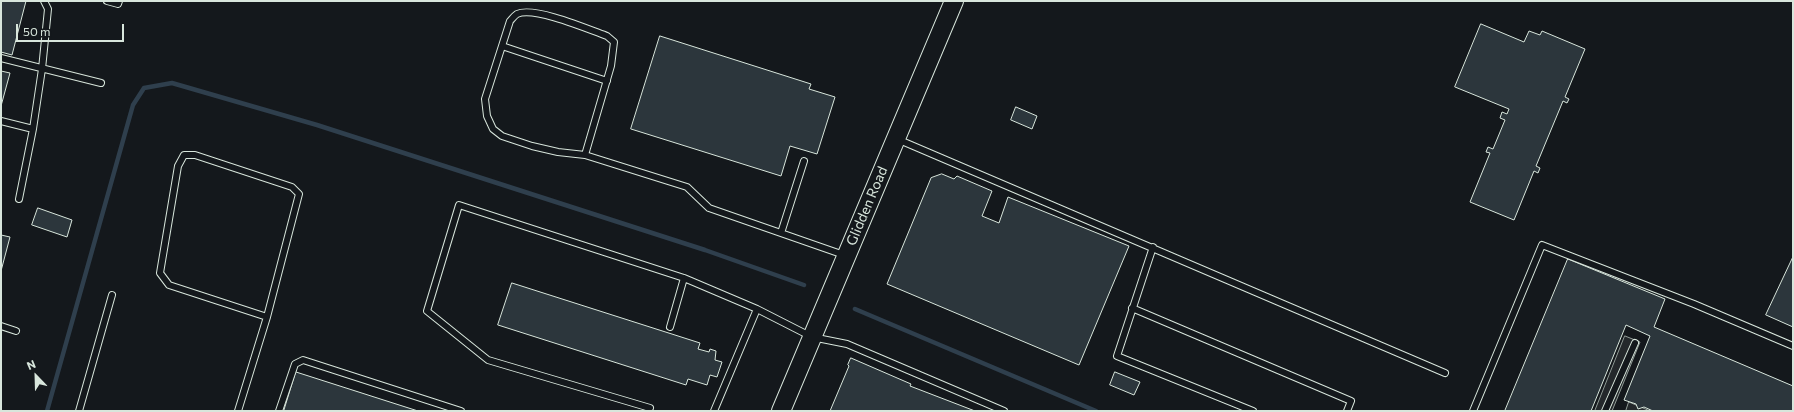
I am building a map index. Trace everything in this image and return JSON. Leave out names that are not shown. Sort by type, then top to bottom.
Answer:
[{"type":"street","name":"Glidden Road","points":[[781,411],[954,1]]},
{"type":"lane","points":[[19,200],[33,129],[42,69],[48,9],[44,1]]},
{"type":"lane","points":[[107,1],[118,4],[119,1]]},
{"type":"lane","points":[[585,155],[607,81],[614,51],[614,42],[607,36],[541,13],[527,12],[516,14],[510,21],[485,99],[487,116],[493,129],[502,136],[532,146],[558,152],[585,155],[687,187],[709,208],[846,256]]},
{"type":"lane","points":[[502,46],[607,81]]},
{"type":"lane","points":[[1,58],[101,83]]},
{"type":"lane","points":[[1,121],[33,129]]},
{"type":"lane","points":[[896,138],[1445,373]]},
{"type":"lane","points":[[238,411],[267,317],[299,194],[292,187],[195,155],[184,155],[178,166],[160,273],[169,285],[267,317]]},
{"type":"lane","points":[[781,233],[804,161]]},
{"type":"lane","points":[[650,408],[488,360],[427,311],[459,205],[684,278],[757,309],[812,337],[847,344],[1004,411]]},
{"type":"lane","points":[[1472,411],[1542,245],[1694,304],[1793,346]]},
{"type":"lane","points":[[1153,247],[1117,356],[1253,411]]},
{"type":"lane","points":[[670,327],[684,278]]},
{"type":"lane","points":[[79,411],[112,295]]},
{"type":"lane","points":[[1132,308],[1351,401],[1347,411]]},
{"type":"lane","points":[[714,411],[757,309]]},
{"type":"lane","points":[[1,326],[16,331]]},
{"type":"lane","points":[[1605,411],[1635,343]]},
{"type":"lane","points":[[279,411],[295,364],[303,360],[461,411]]},
{"type":"shaded area","points":[[1625,336],[1640,342],[1612,411],[1595,411]]},
{"type":"shaded area","points":[[1629,402],[1650,411],[1626,411]]},
{"type":"building","points":[[1,1],[26,1],[12,55],[1,52]]},
{"type":"building","points":[[1481,24],[1524,42],[1529,31],[1540,35],[1542,31],[1585,49],[1565,97],[1569,99],[1567,103],[1563,101],[1536,166],[1540,168],[1538,173],[1534,171],[1514,220],[1470,202],[1490,153],[1486,152],[1488,147],[1493,149],[1505,120],[1500,118],[1502,112],[1507,114],[1509,109],[1455,87]]},
{"type":"building","points":[[660,36],[811,84],[809,89],[835,97],[817,154],[790,146],[781,176],[631,129]]},
{"type":"building","points":[[1,71],[10,73],[1,106]]},
{"type":"building","points":[[1016,107],[1037,116],[1032,129],[1011,120]]},
{"type":"building","points":[[942,174],[954,179],[957,176],[992,191],[982,216],[999,223],[1008,197],[1129,246],[1079,365],[887,284],[931,178]]},
{"type":"building","points":[[38,208],[72,220],[67,237],[32,225]]},
{"type":"building","points":[[1,235],[10,237],[1,271]]},
{"type":"building","points":[[1793,257],[1793,327],[1766,315]]},
{"type":"building","points":[[1568,259],[1665,299],[1654,327],[1793,386],[1793,411],[1653,411],[1644,407],[1638,409],[1636,404],[1624,400],[1650,336],[1626,325],[1591,411],[1505,411]]},
{"type":"building","points":[[512,283],[700,343],[698,349],[709,352],[710,349],[716,351],[715,360],[722,362],[717,377],[710,375],[707,385],[688,379],[686,385],[498,325]]},
{"type":"building","points":[[851,358],[911,384],[910,386],[975,411],[830,411]]},
{"type":"building","points":[[296,372],[418,411],[284,411]]},
{"type":"building","points":[[1115,372],[1140,382],[1134,395],[1110,385]]},
{"type":"waterway","points":[[47,411],[133,105],[144,88],[172,83],[317,125],[705,250],[804,285]]},
{"type":"waterway","points":[[855,309],[1096,411]]}]
